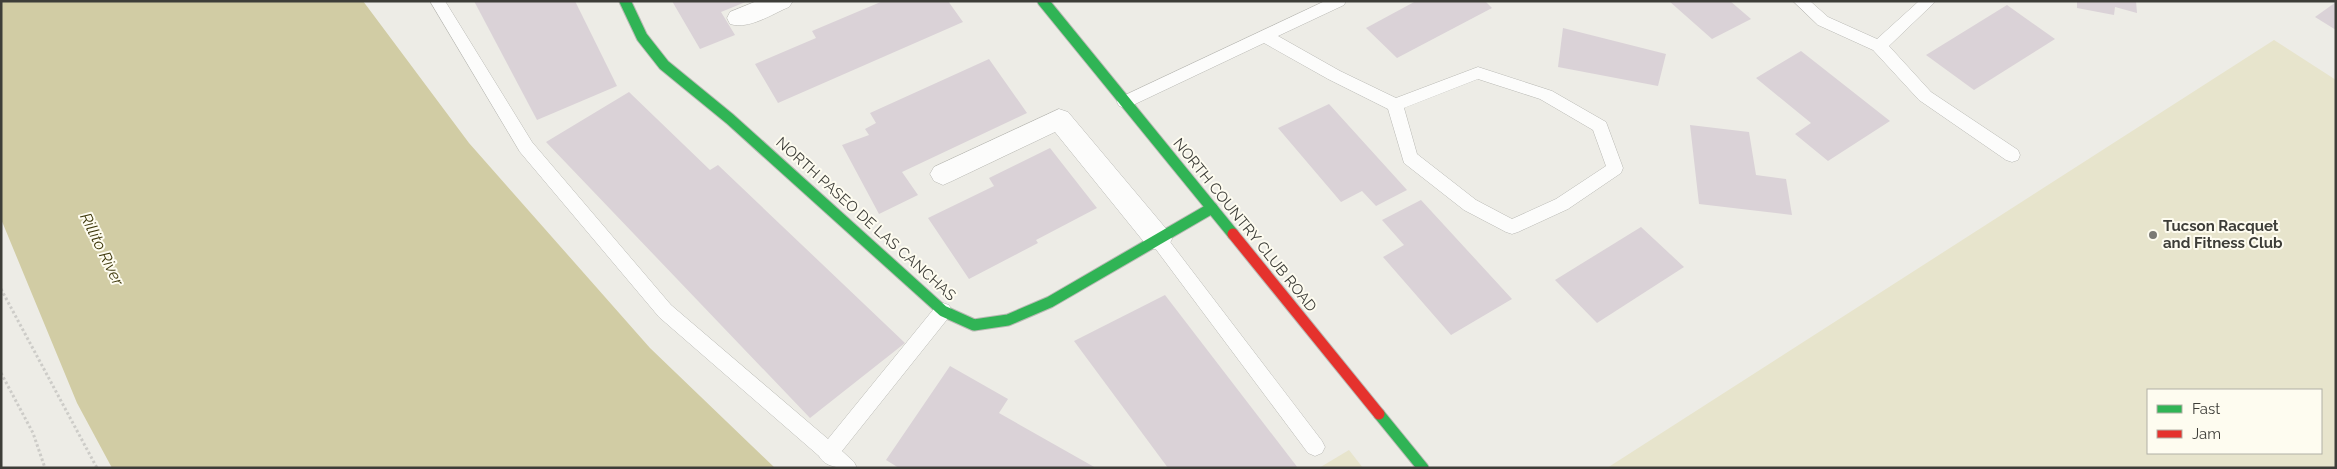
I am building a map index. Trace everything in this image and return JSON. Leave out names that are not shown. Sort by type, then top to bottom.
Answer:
[{"type":"street","name":"NORTH PASEO DE LAS CANCHAS","points":[[625,1],[642,36],[664,65],[730,119],[943,310],[974,325],[1008,320],[1050,302],[1212,208]]},
{"type":"street","points":[[739,18],[780,1]]},
{"type":"street","name":"NORTH COUNTRY CLUB ROAD","points":[[1043,1],[1423,468]]},
{"type":"street","points":[[943,174],[1059,119],[1158,239]]},
{"type":"lane","points":[[437,1],[526,147],[665,311],[828,454],[847,468]]},
{"type":"lane","points":[[1126,102],[1339,1]]},
{"type":"lane","points":[[1800,1],[1823,21],[1879,46],[1925,96],[2012,155]]},
{"type":"lane","points":[[1879,46],[1929,1]]},
{"type":"lane","points":[[1265,36],[1334,75],[1395,105],[1478,73],[1546,96],[1600,126],[1616,168],[1562,204],[1512,227],[1470,205],[1410,158],[1395,105]]},
{"type":"lane","points":[[1158,239],[1315,447]]},
{"type":"lane","points":[[828,454],[943,310]]},
{"type":"path","points":[[1,290],[97,468]]},
{"type":"path","points":[[1,372],[33,433],[45,468]]},
{"type":"shaded area","name":"Tucson Racquet and Fitness Club","points":[[2274,40],[2336,80],[2336,468],[1607,468]]},
{"type":"shaded area","points":[[1349,450],[1363,468],[1319,468]]},
{"type":"water","name":"Rillito River","points":[[1,1],[363,1],[469,143],[650,348],[775,468],[112,468],[77,403],[1,219]]},
{"type":"building","points":[[474,1],[575,1],[617,86],[537,120]]},
{"type":"building","points":[[672,1],[748,1],[721,12],[735,35],[700,49]]},
{"type":"building","points":[[883,1],[948,1],[963,22],[778,103],[755,64],[816,38],[812,31]]},
{"type":"building","points":[[1416,1],[1485,1],[1492,8],[1397,58],[1366,28]]},
{"type":"building","points":[[1669,1],[1730,1],[1751,19],[1712,39]]},
{"type":"building","points":[[2077,1],[2136,1],[2137,13],[2115,7],[2114,15],[2077,8]]},
{"type":"building","points":[[2336,2],[2336,30],[2315,17]]},
{"type":"building","points":[[2007,5],[2055,39],[1974,90],[1926,55]]},
{"type":"building","points":[[1563,28],[1666,54],[1658,86],[1558,67]]},
{"type":"building","points":[[1801,51],[1890,121],[1828,161],[1795,134],[1811,123],[1756,78]]},
{"type":"building","points":[[989,59],[1027,113],[902,172],[918,195],[879,214],[842,145],[869,135],[865,129],[876,123],[870,113]]},
{"type":"building","points":[[629,92],[710,170],[718,165],[905,343],[810,418],[546,142]]},
{"type":"building","points":[[1329,104],[1407,190],[1376,206],[1362,191],[1341,202],[1278,128]]},
{"type":"building","points":[[1690,125],[1749,132],[1756,175],[1786,179],[1792,215],[1699,204]]},
{"type":"building","points":[[1050,148],[1097,208],[1036,240],[1038,243],[969,279],[928,218],[994,186],[989,178]]},
{"type":"building","points":[[1421,200],[1512,299],[1451,335],[1383,257],[1404,245],[1382,220]]},
{"type":"building","points":[[1641,227],[1684,267],[1597,323],[1555,280]]},
{"type":"building","points":[[1165,295],[1298,468],[1168,468],[1074,341]]},
{"type":"building","points":[[950,366],[1008,399],[999,413],[1096,468],[899,468],[886,460]]},
{"type":"traffic: fast","points":[[625,1],[642,37],[664,65],[730,119],[943,311],[974,325],[1008,320],[1050,302],[1212,208]]},
{"type":"traffic: fast","points":[[1043,1],[1233,234]]},
{"type":"traffic: fast","points":[[1379,414],[1423,468]]},
{"type":"traffic: jam","points":[[1233,234],[1379,414]]},
{"type":"place","name":"Tucson Racquet and Fitness Club","points":[[2153,235]]}]
